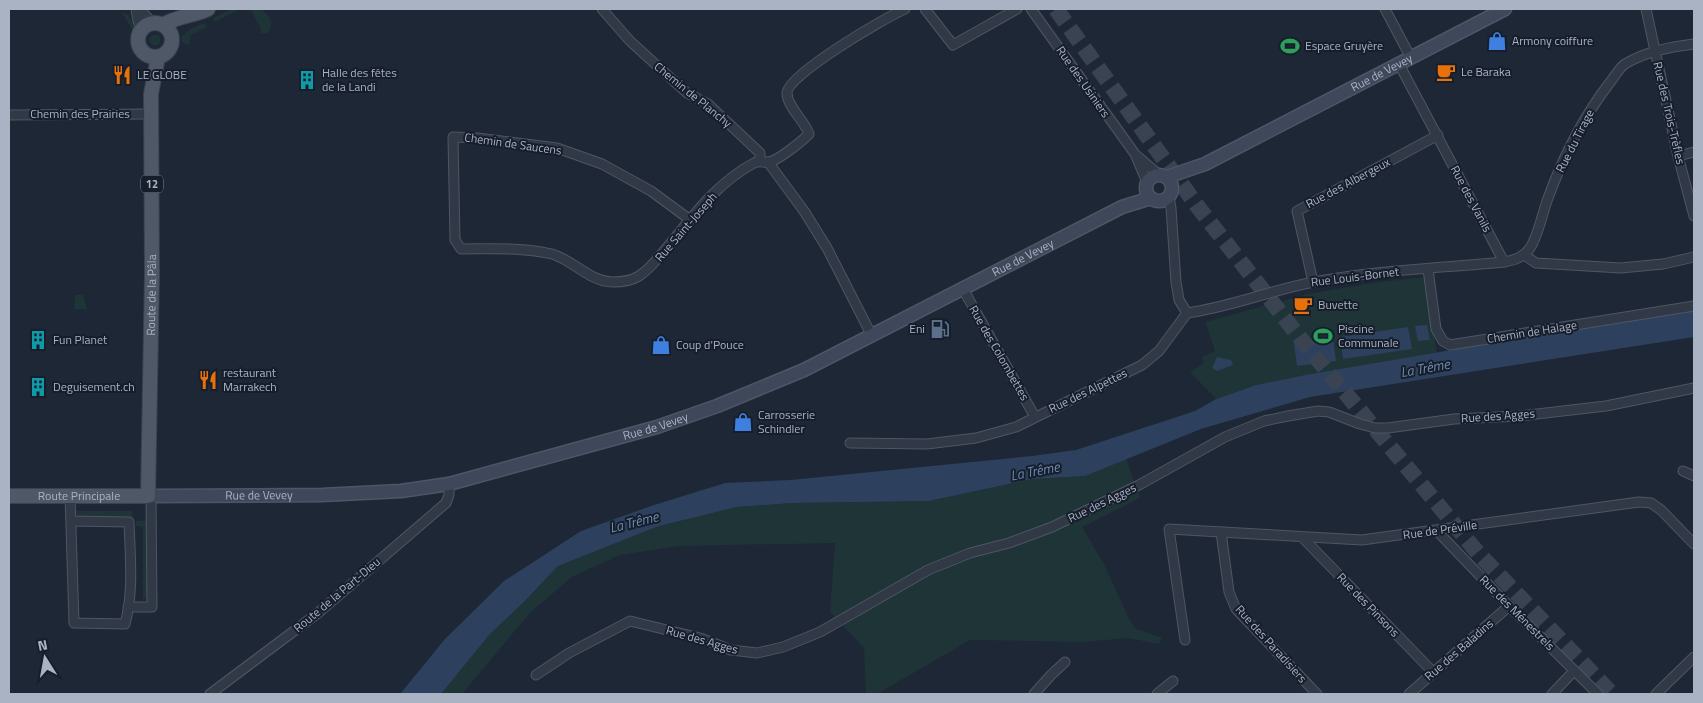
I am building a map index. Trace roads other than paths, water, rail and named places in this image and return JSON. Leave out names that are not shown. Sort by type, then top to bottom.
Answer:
[{"type":"main road","name":"Rue de Vevey","points":[[150,496],[364,494],[449,484],[657,427],[717,406],[804,370],[872,336],[1122,207],[1154,184],[1205,164],[1505,9]]},
{"type":"main road","name":"Route de la Pâla","points":[[151,94],[144,64],[144,53],[139,47],[138,40],[153,26],[203,11]]},
{"type":"main road","name":"Route de la Pâla","points":[[150,496],[152,307],[151,94],[158,57],[165,55],[169,51],[172,45],[172,36],[203,11]]},
{"type":"main road","points":[[153,26],[168,28],[172,36]]},
{"type":"main road","points":[[144,53],[149,56],[158,57]]},
{"type":"main road","name":"Rue de Vevey","points":[[1171,193],[1205,164]]},
{"type":"main road","points":[[1172,183],[1171,193],[1158,201],[1154,184],[1172,183]]},
{"type":"main road","name":"Route Principale","points":[[9,496],[150,496]]},
{"type":"street","points":[[138,9],[153,26]]},
{"type":"street","points":[[138,9],[138,22],[153,26]]},
{"type":"street","name":"Chemin de Planchy","points":[[602,9],[630,41],[687,93],[708,104],[760,153],[827,248],[872,336]]},
{"type":"street","name":"Rue Saint-Joseph","points":[[454,182],[455,240],[462,249],[530,250],[553,254],[568,260],[596,278],[610,282],[623,282],[637,277],[649,269],[689,220],[712,195],[732,178],[754,162],[775,159],[808,134],[806,127],[789,101],[787,92],[790,85],[809,68],[846,43],[875,24],[905,9]]},
{"type":"street","points":[[925,9],[953,45],[1012,10]]},
{"type":"street","name":"Rue des Usiniers","points":[[1031,9],[1135,154],[1154,184]]},
{"type":"street","points":[[1385,9],[1411,58]]},
{"type":"street","name":"Rue des Trois-Trèfles","points":[[1646,9],[1678,156],[1694,216]]},
{"type":"street","name":"Rue du Tirage","points":[[1524,255],[1531,246],[1547,199],[1577,132],[1596,101],[1624,65],[1655,51],[1694,44]]},
{"type":"street","name":"Rue des Vanils","points":[[1399,64],[1504,262]]},
{"type":"street","name":"Chemin des Prairies","points":[[9,114],[151,114]]},
{"type":"street","name":"Rue des Albergeux","points":[[1313,282],[1297,211],[1438,135]]},
{"type":"street","name":"Chemin de Saucens","points":[[454,182],[453,137],[477,138],[557,148],[602,164],[651,191],[689,220]]},
{"type":"street","points":[[1678,156],[1694,152]]},
{"type":"street","points":[[1171,193],[1176,282],[1180,300],[1188,314]]},
{"type":"street","points":[[1524,255],[1536,263],[1621,268],[1663,264],[1694,257]]},
{"type":"street","name":"Rue Louis-Bornet","points":[[1188,314],[1208,311],[1313,282],[1343,277],[1504,262],[1524,255]]},
{"type":"street","name":"Chemin de Halage","points":[[1428,269],[1436,329],[1443,341],[1450,345],[1694,306]]},
{"type":"street","name":"Rue des Colombettes","points":[[963,289],[1035,417]]},
{"type":"street","name":"Rue des Alpettes","points":[[850,443],[927,444],[976,438],[1016,426],[1142,365],[1159,351],[1188,314]]},
{"type":"street","name":"Rue des Agges","points":[[536,675],[569,653],[630,621],[700,638],[731,650],[757,653],[783,647],[820,632],[928,570],[970,553],[1009,543],[1052,527],[1139,485],[1225,437],[1264,421],[1318,411],[1329,412],[1375,428],[1388,428],[1454,419],[1519,416],[1606,406],[1694,388]]},
{"type":"street","points":[[1682,471],[1694,476]]},
{"type":"street","name":"Route de la Part-Dieu","points":[[210,694],[318,613],[446,503],[449,495],[449,484]]},
{"type":"street","points":[[70,496],[74,623],[125,624],[131,575],[129,522],[72,522]]},
{"type":"street","points":[[128,607],[152,607],[150,496]]},
{"type":"street","name":"Rue de Préville","points":[[1185,640],[1169,528],[1303,538],[1362,540],[1639,502],[1651,503],[1661,510],[1694,544]]},
{"type":"street","name":"Rue des Ménestrels","points":[[1437,531],[1598,694]]},
{"type":"street","name":"Rue des Paradisiers","points":[[1221,532],[1228,592],[1236,608],[1317,694]]},
{"type":"street","name":"Rue des Pinsons","points":[[1303,538],[1433,672]]},
{"type":"street","name":"Rue des Baladins","points":[[1409,694],[1509,606]]},
{"type":"street","points":[[1656,694],[1694,657]]},
{"type":"street","points":[[1034,694],[1065,662]]},
{"type":"street","points":[[1552,694],[1574,671]]},
{"type":"street","points":[[1157,694],[1173,681]]},
{"type":"water","name":"La Trême","points":[[1694,311],[1694,337],[1310,397],[1201,429],[1085,476],[1032,479],[929,501],[792,503],[737,507],[659,526],[558,566],[490,634],[441,694],[400,694],[445,639],[504,581],[581,531],[654,505],[725,483],[790,480],[1076,450],[1195,411],[1216,399],[1256,385],[1545,334]]},
{"type":"water","points":[[1427,325],[1430,340],[1418,341],[1415,326]]},
{"type":"water","points":[[1408,327],[1412,349],[1343,359],[1340,337]]},
{"type":"water","points":[[1333,338],[1336,361],[1297,366],[1294,344]]},
{"type":"water","points":[[1217,357],[1231,360],[1233,365],[1217,371],[1212,368]]},
{"type":"tunnel","points":[[1056,9],[1198,207],[1304,343],[1478,553],[1612,694]]},
{"type":"place","name":"Armony coiffure","points":[[1497,41]]},
{"type":"place","name":"Espace Gruyère","points":[[1290,46]]},
{"type":"place","name":"Le Baraka","points":[[1446,72]]},
{"type":"place","name":"LE GLOBE","points":[[122,75]]},
{"type":"place","name":"Halle des fêtes de la Landi","points":[[307,80]]},
{"type":"place","name":"Buvette","points":[[1303,305]]},
{"type":"place","name":"Eni","points":[[940,329]]},
{"type":"place","name":"Piscine Communale","points":[[1323,336]]},
{"type":"place","name":"Fun Planet","points":[[38,340]]},
{"type":"place","name":"Coup d'Pouce","points":[[661,345]]},
{"type":"place","name":"restaurant Marrakech","points":[[208,380]]},
{"type":"place","name":"Deguisement.ch","points":[[38,387]]},
{"type":"place","name":"Carrosserie Schindler","points":[[743,422]]}]
